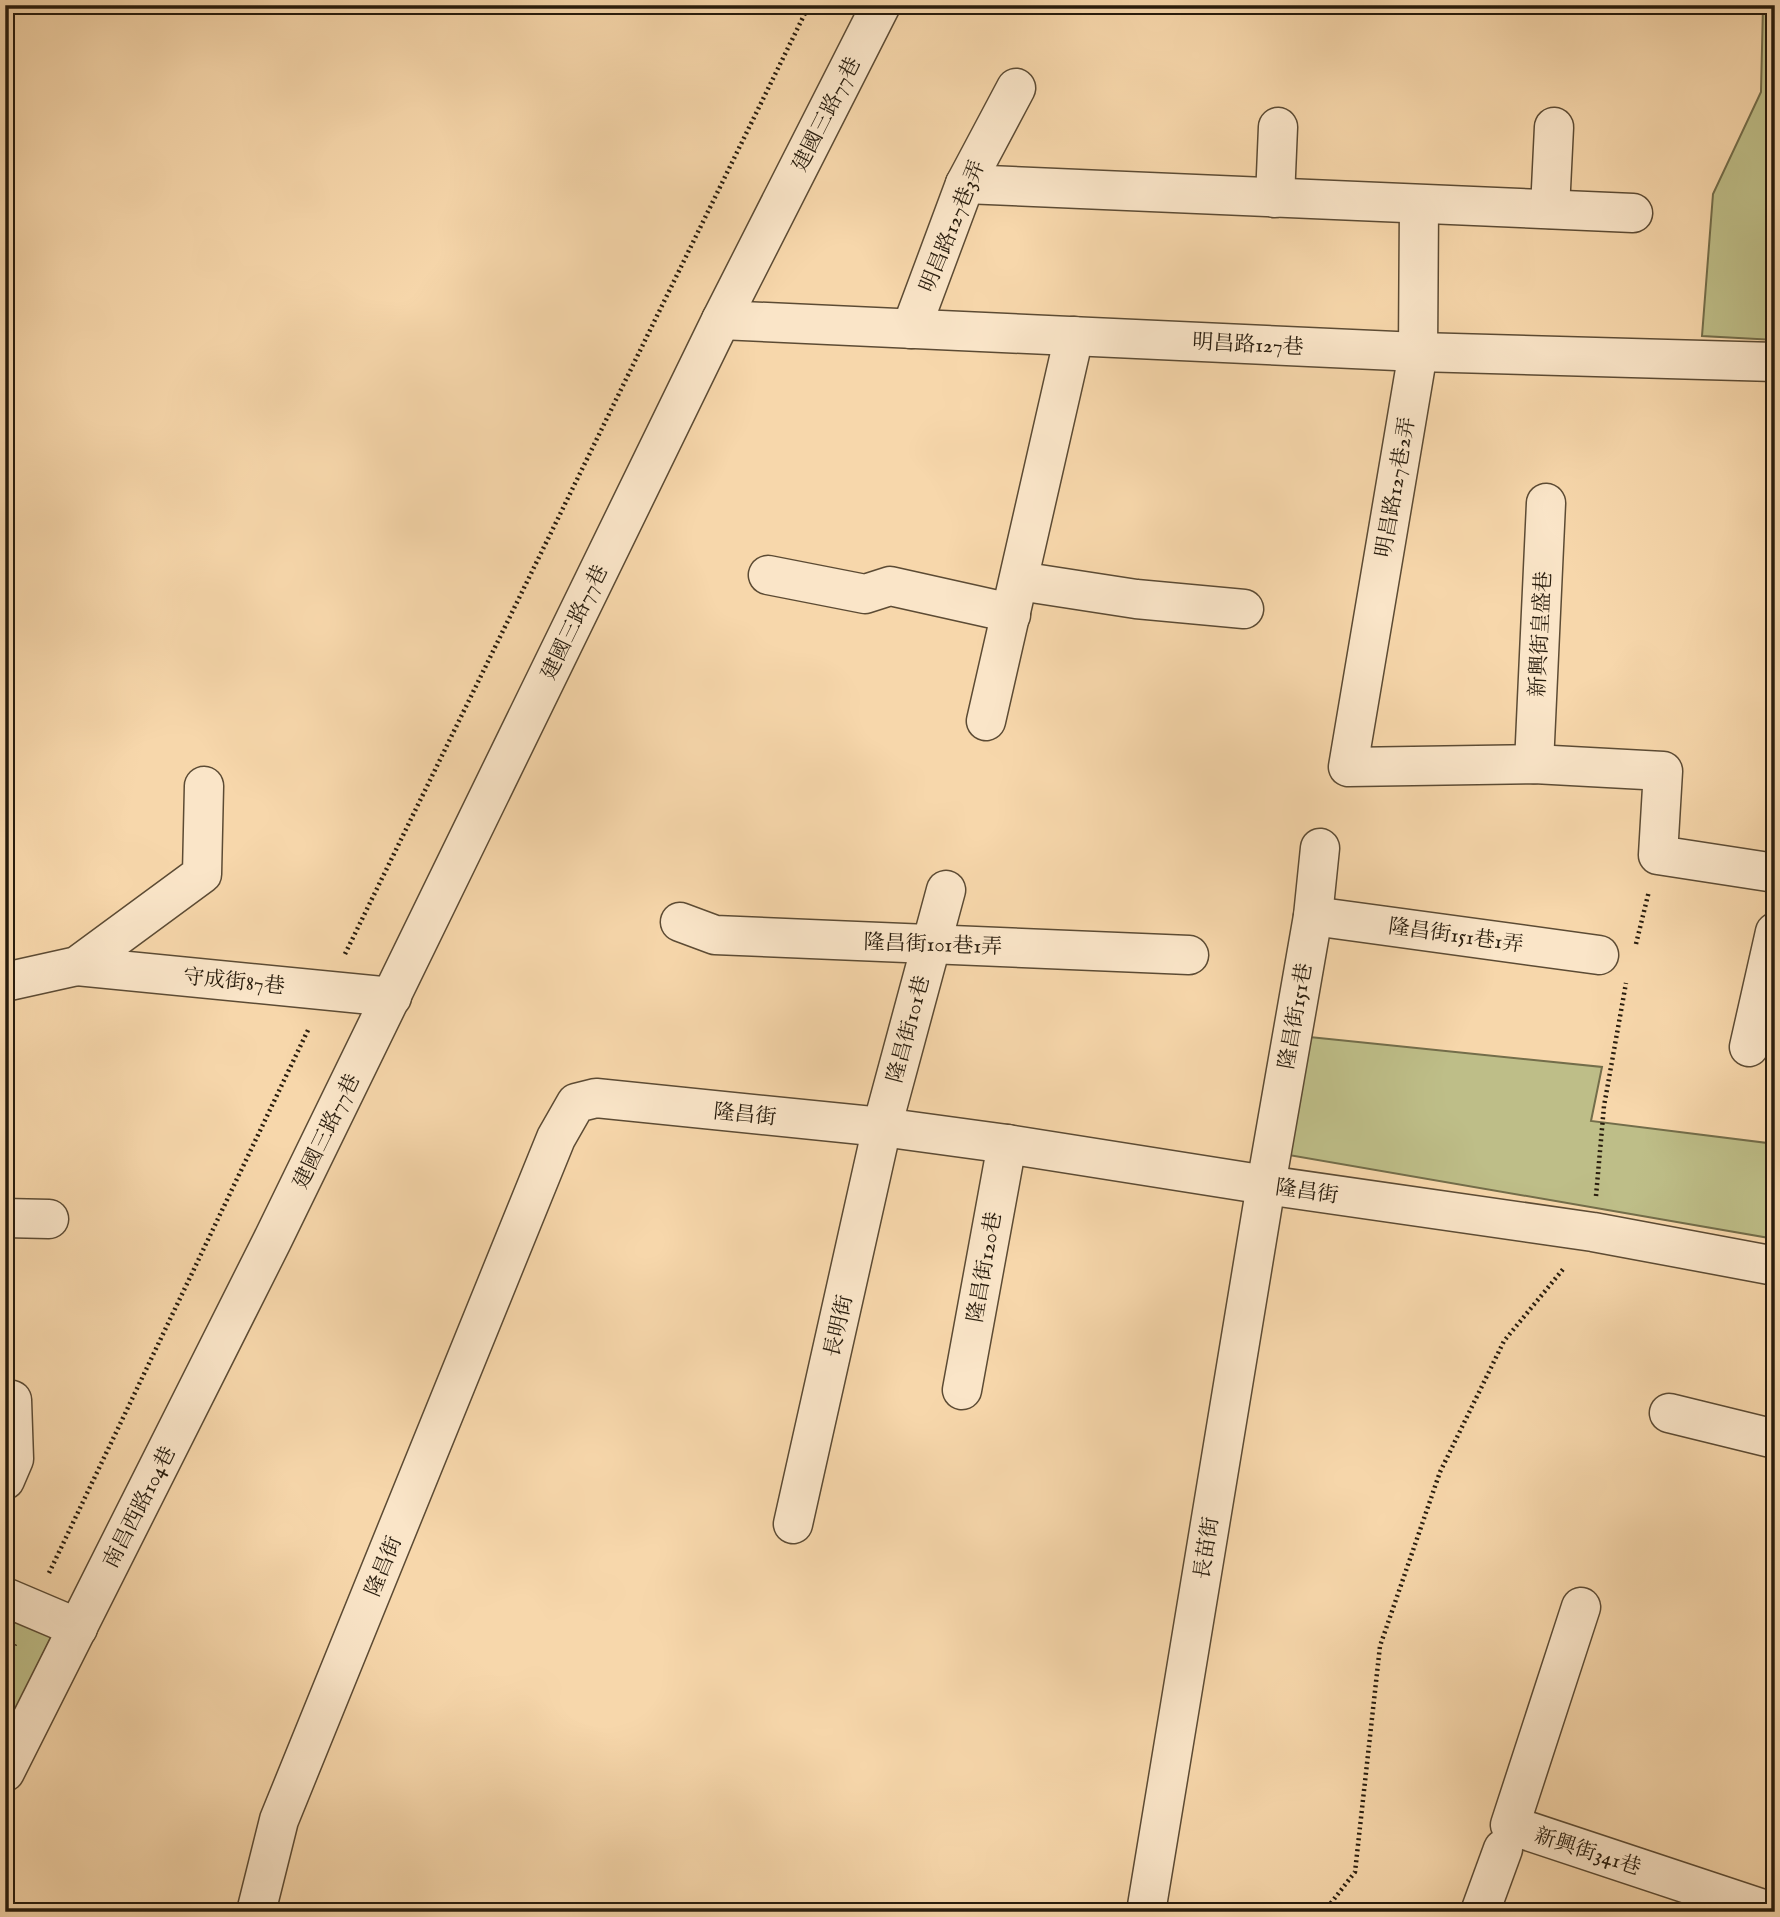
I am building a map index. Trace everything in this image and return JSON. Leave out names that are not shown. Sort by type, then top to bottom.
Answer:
[{"type":"street","name":"建國三路77巷","points":[[272,1241],[721,320],[881,5]]},
{"type":"street","name":"明昌路127巷3弄","points":[[911,329],[965,184],[1016,88]]},
{"type":"street","points":[[1275,198],[1278,127]]},
{"type":"street","points":[[1550,209],[1554,127]]},
{"type":"street","points":[[965,184],[1419,206],[1633,213]]},
{"type":"street","name":"明昌路127巷2弄","points":[[1419,206],[1418,352],[1348,767],[1534,764]]},
{"type":"street","name":"明昌路127巷","points":[[721,320],[1418,352],[1775,362]]},
{"type":"street","points":[[986,721],[1074,336]]},
{"type":"street","name":"新興街皇盛巷","points":[[1534,764],[1546,503]]},
{"type":"street","points":[[768,575],[865,594],[890,586],[1015,598],[1136,599],[1244,609]]},
{"type":"street","points":[[1534,764],[1663,771],[1658,855],[1775,873]]},
{"type":"street","name":"守成街87巷","points":[[77,966],[202,874],[204,786]]},
{"type":"street","name":"隆昌街151巷","points":[[1266,1185],[1313,916],[1320,848]]},
{"type":"street","name":"隆昌街101巷","points":[[882,1128],[946,890]]},
{"type":"street","name":"隆昌街151巷1弄","points":[[1313,916],[1616,956]]},
{"type":"street","name":"隆昌街101巷1弄","points":[[680,922],[715,935],[1189,955]]},
{"type":"street","points":[[1749,1047],[1775,932]]},
{"type":"street","name":"守成街87巷","points":[[5,982],[77,966],[392,997]]},
{"type":"street","name":"隆昌街","points":[[256,1912],[279,1820],[556,1138],[576,1103],[596,1098],[1007,1144],[1593,1232],[1775,1266]]},
{"type":"street","name":"長明街","points":[[793,1524],[882,1128]]},
{"type":"street","name":"隆昌街120巷","points":[[962,1390],[1007,1144]]},
{"type":"street","name":"長苗街","points":[[1146,1912],[1266,1185]]},
{"type":"street","points":[[5,1218],[49,1219]]},
{"type":"street","name":"南昌西路104巷","points":[[5,1772],[272,1241]]},
{"type":"street","points":[[5,1400],[12,1400],[14,1459],[5,1480]]},
{"type":"street","points":[[1669,1413],[1775,1439]]},
{"type":"street","points":[[19,1603],[78,1628]]},
{"type":"street","name":"新興街341巷","points":[[1581,1607],[1510,1825],[1766,1900]]},
{"type":"street","points":[[1480,1912],[1503,1849]]},
{"type":"path","points":[[5,1665],[19,1603],[327,990],[808,5]]},
{"type":"path","points":[[1616,956],[1658,855]]},
{"type":"path","points":[[1324,1912],[1355,1872],[1380,1646],[1440,1472],[1504,1341],[1593,1232],[1604,1106],[1626,982]]},
{"type":"green space","points":[[1763,5],[1775,5],[1775,340],[1702,336],[1713,194],[1761,92]]},
{"type":"green space","points":[[1290,1035],[1602,1067],[1591,1121],[1775,1144],[1775,1239],[1266,1151]]},
{"type":"green space","points":[[5,1607],[55,1629],[5,1733]]}]
